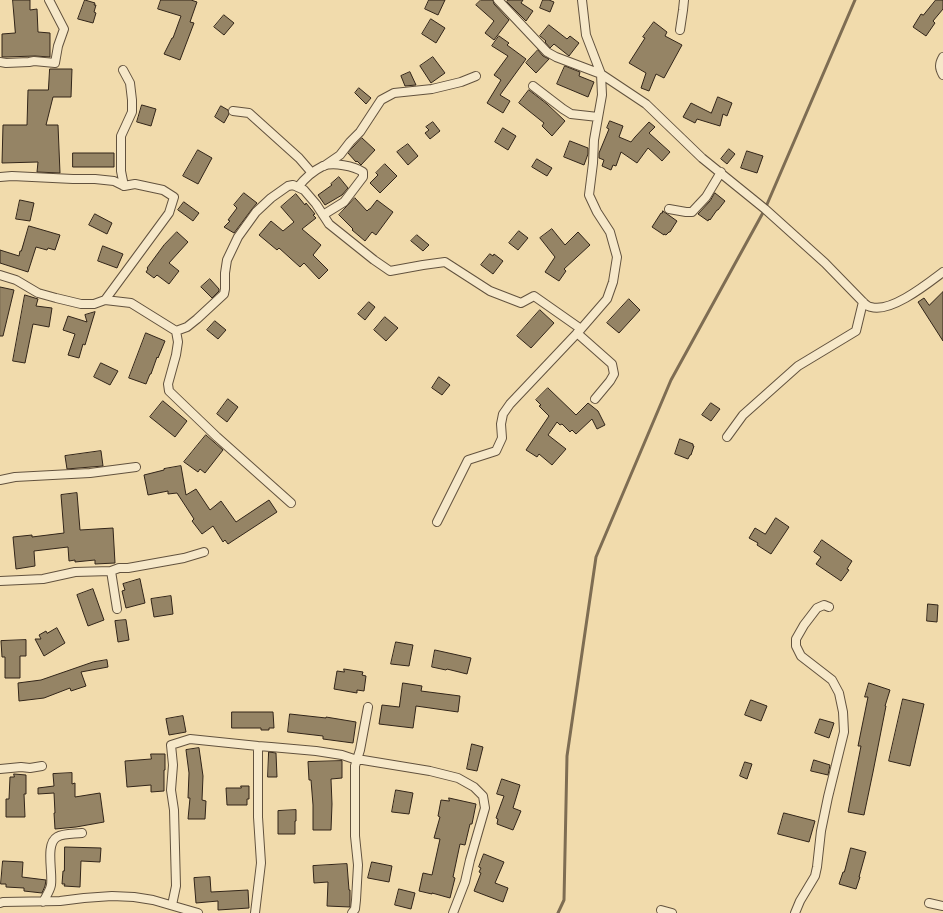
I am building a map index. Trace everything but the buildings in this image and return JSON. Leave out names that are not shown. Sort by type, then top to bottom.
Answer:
[{"type":"street","points":[[0,62],[55,62],[58,46],[64,29],[48,0]]},
{"type":"street","points":[[498,0],[547,52],[556,57],[601,74],[646,104],[702,158],[765,209],[825,263],[869,307],[885,308],[900,302],[943,272]]},
{"type":"street","points":[[437,522],[468,460],[496,451],[502,438],[501,424],[503,414],[510,404],[607,299],[613,282],[617,257],[610,232],[597,212],[589,195],[594,140],[602,95],[601,74],[586,35],[582,0]]},
{"type":"street","points":[[680,30],[684,0]]},
{"type":"street","points":[[943,57],[940,63],[940,70],[943,74]]},
{"type":"street","points":[[123,70],[130,83],[132,100],[132,112],[121,136],[121,171],[124,186]]},
{"type":"street","points":[[298,187],[306,177],[340,155],[360,132],[381,100],[394,93],[432,89],[461,82],[476,76]]},
{"type":"street","points":[[533,86],[571,114],[598,117]]},
{"type":"street","points":[[233,111],[249,113],[299,158],[312,173]]},
{"type":"street","points":[[323,215],[344,202],[363,177],[363,172],[358,168],[341,164],[324,166]]},
{"type":"street","points":[[669,209],[692,212],[706,197],[720,172]]},
{"type":"street","points":[[0,177],[12,176],[114,181],[124,186],[135,184],[163,190],[174,197],[169,213],[105,300]]},
{"type":"street","points":[[176,331],[187,327],[224,294],[224,273],[238,237],[256,212],[271,198],[288,186],[293,185],[304,190],[316,204],[329,224],[390,272],[445,262],[490,291],[521,303],[534,296],[579,331],[612,364],[614,374],[596,399]]},
{"type":"street","points":[[0,274],[16,280],[38,292],[81,304],[94,304],[105,300],[131,303],[176,331],[178,342],[168,384],[169,391],[217,437],[291,503]]},
{"type":"street","points":[[727,437],[743,415],[798,366],[856,331],[863,302]]},
{"type":"street","points":[[0,480],[15,477],[90,473],[136,467]]},
{"type":"street","points":[[0,581],[43,579],[75,572],[112,571],[120,568],[128,568],[184,558],[204,552]]},
{"type":"street","points":[[112,571],[117,609]]},
{"type":"street","points":[[795,913],[800,901],[815,876],[821,830],[844,732],[844,712],[839,693],[832,680],[801,656],[796,646],[796,639],[804,625],[817,608],[824,605],[829,607]]},
{"type":"street","points":[[352,913],[355,909],[358,865],[355,836],[355,766],[360,750],[368,707]]},
{"type":"street","points":[[172,905],[176,886],[174,810],[171,790],[173,765],[171,745],[190,739],[316,751],[342,755],[357,760],[409,767],[458,778],[474,787],[483,796],[485,808],[465,882],[453,913]]},
{"type":"street","points":[[256,913],[261,863],[258,817],[258,746]]},
{"type":"street","points":[[0,769],[42,766]]},
{"type":"street","points":[[43,902],[51,887],[51,843],[62,835],[82,833]]},
{"type":"street","points":[[0,903],[60,901],[112,896],[134,897],[153,900],[198,913]]},
{"type":"street","points":[[929,903],[943,906]]},
{"type":"street","points":[[661,910],[672,913]]},
{"type":"waterway","points":[[558,913],[564,900],[567,756],[596,557],[671,380],[765,209],[855,0]]}]
